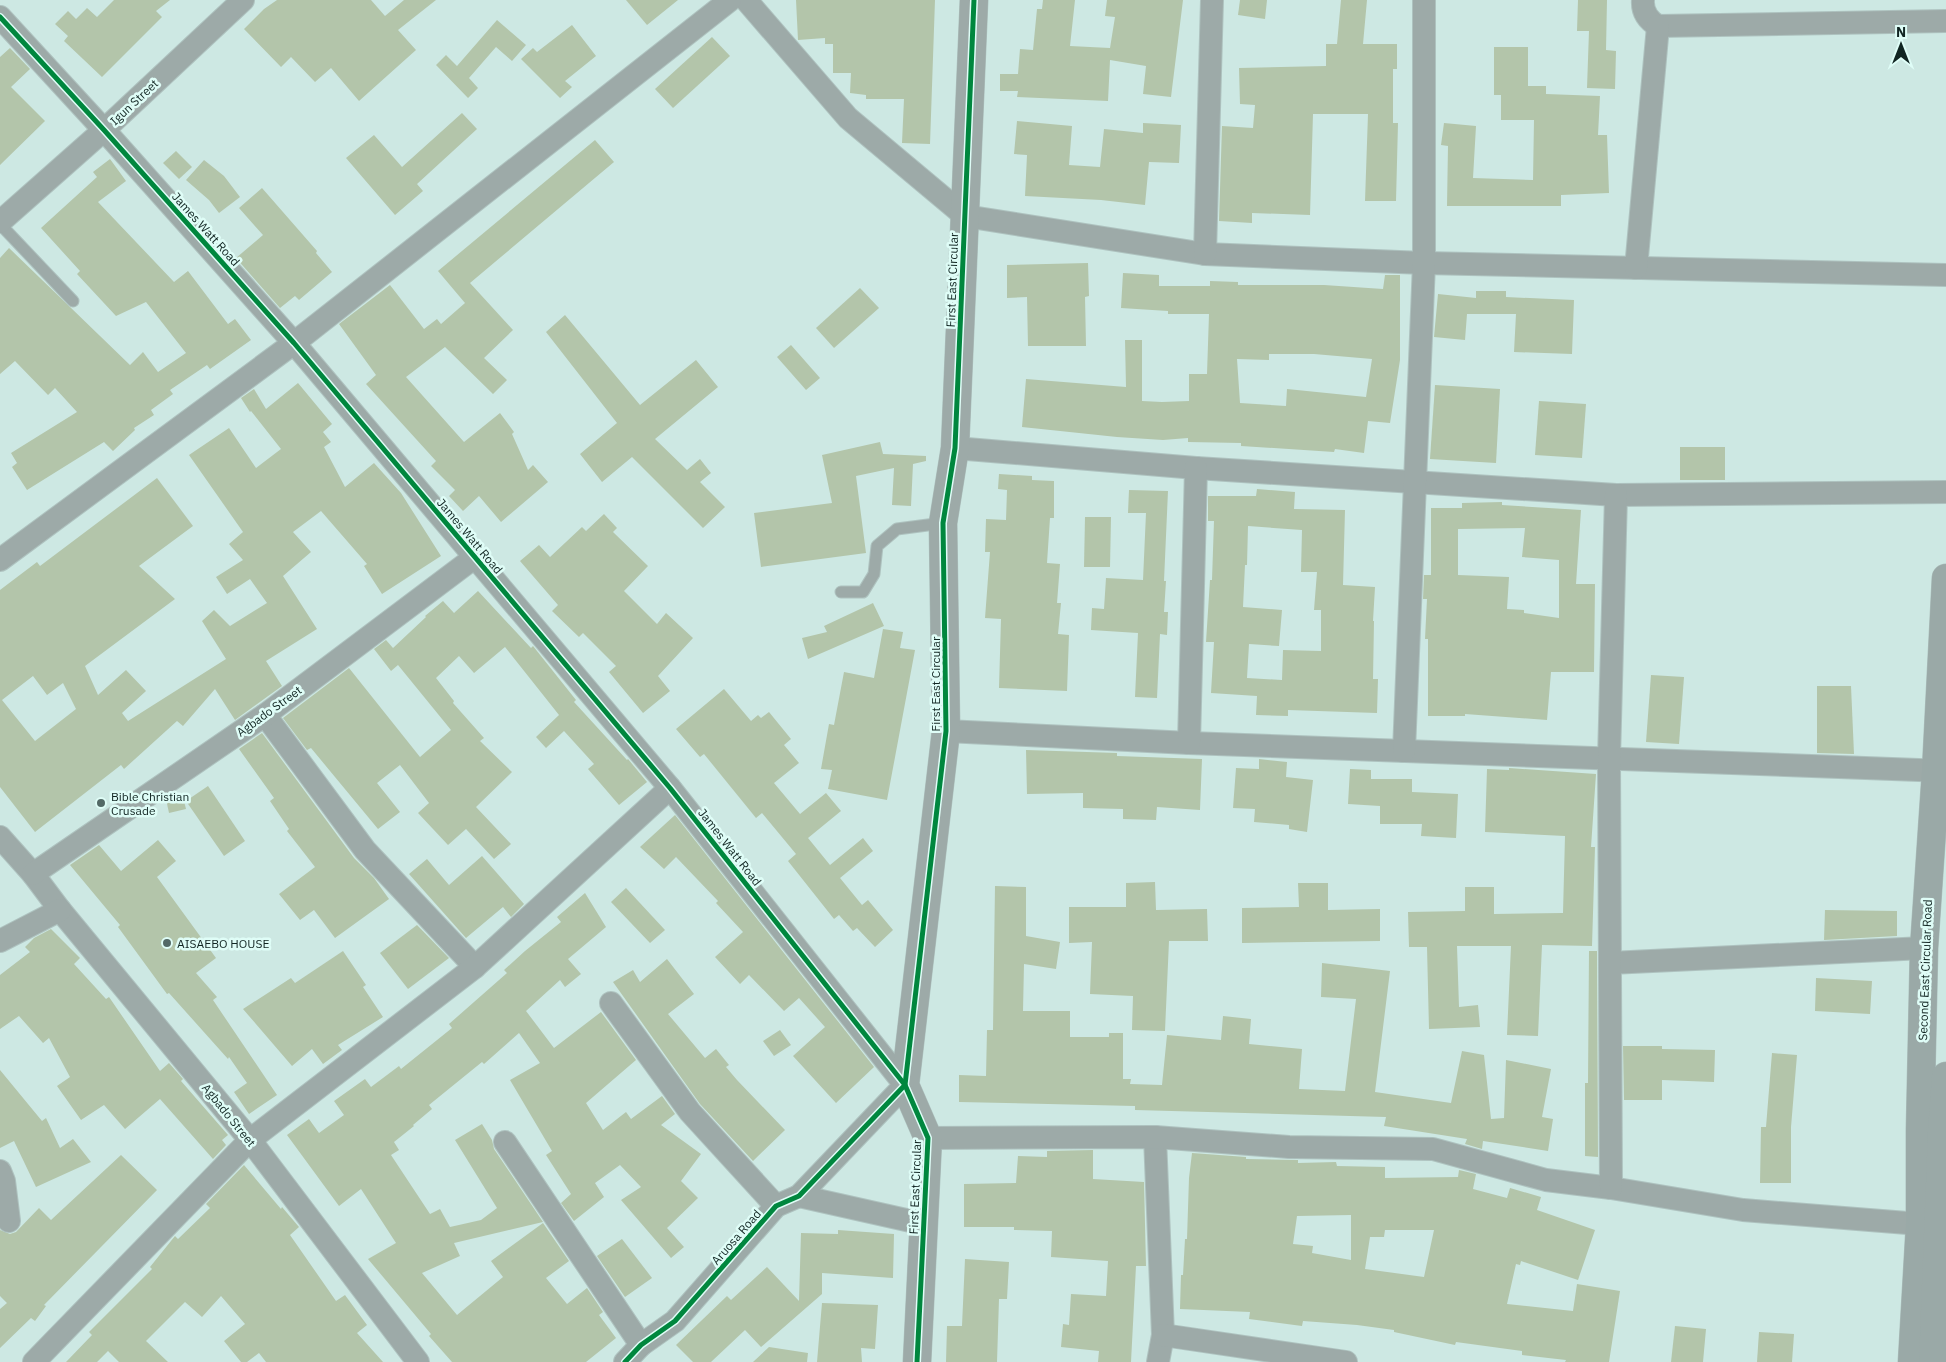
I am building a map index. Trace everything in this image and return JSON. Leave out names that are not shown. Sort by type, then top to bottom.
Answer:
[{"type":"main road","name":"Second East Circular Road","points":[[1912,1362],[1920,1224],[1924,948],[1941,771],[1946,578]]},
{"type":"main road","points":[[1933,1362],[1946,1076]]},
{"type":"street","name":"Igun Street","points":[[0,223],[104,130],[243,0]]},
{"type":"street","points":[[0,560],[294,343],[730,0]]},
{"type":"street","points":[[746,0],[848,118],[965,216],[1206,254],[1424,263],[1946,275]]},
{"type":"street","name":"First East Circular","points":[[917,1362],[928,1138],[905,1085],[946,731],[943,523],[955,448],[974,0]]},
{"type":"street","points":[[1206,254],[1212,0]]},
{"type":"street","points":[[1404,751],[1413,482],[1424,263],[1424,0]]},
{"type":"street","points":[[1643,0],[1642,5],[1648,20],[1658,26],[1946,21]]},
{"type":"street","name":"James Watt Road","points":[[0,17],[104,130],[294,343],[670,788],[905,1085]]},
{"type":"street","points":[[1636,268],[1658,26]]},
{"type":"street","points":[[955,448],[1196,468],[1616,495],[1946,492]]},
{"type":"street","points":[[1188,743],[1196,468]]},
{"type":"street","points":[[1611,1188],[1609,759],[1616,495]]},
{"type":"street","name":"Agbado Street","points":[[33,874],[265,715],[475,557]]},
{"type":"street","points":[[265,715],[365,850],[475,967]]},
{"type":"street","points":[[946,731],[1188,743],[1941,771]]},
{"type":"street","points":[[34,1362],[250,1140],[475,967],[670,788]]},
{"type":"street","name":"Agbado Street","points":[[0,836],[250,1140],[418,1362]]},
{"type":"street","points":[[0,941],[60,910]]},
{"type":"street","points":[[1610,962],[1924,948]]},
{"type":"street","points":[[611,1003],[690,1112],[776,1206]]},
{"type":"street","name":"Aruosa Road","points":[[625,1362],[641,1345],[676,1321],[776,1206],[799,1196],[905,1085]]},
{"type":"street","points":[[928,1138],[1155,1137],[1288,1147],[1433,1149],[1546,1180],[1611,1188],[1743,1210],[1920,1224]]},
{"type":"street","points":[[1155,1137],[1163,1335],[1158,1362]]},
{"type":"street","points":[[505,1142],[641,1345]]},
{"type":"street","points":[[0,1171],[4,1181],[9,1221]]},
{"type":"street","points":[[799,1196],[924,1224]]},
{"type":"street","points":[[1163,1335],[1346,1362]]},
{"type":"lane","points":[[0,223],[73,302]]},
{"type":"lane","points":[[841,592],[863,592],[874,574],[877,546],[897,529],[943,523]]},
{"type":"building","points":[[114,0],[170,0],[156,11],[162,17],[102,77],[64,41],[68,36],[55,24],[68,11],[76,19],[87,8],[97,17]]},
{"type":"building","points":[[277,0],[371,0],[385,16],[404,0],[436,0],[398,30],[416,50],[359,101],[331,68],[315,82],[291,57],[281,67],[244,29],[264,9]]},
{"type":"building","points":[[626,0],[678,0],[647,25]]},
{"type":"building","points":[[796,0],[935,0],[930,144],[902,143],[904,99],[866,99],[866,95],[850,93],[851,73],[833,73],[833,44],[825,44],[825,38],[798,40]]},
{"type":"building","points":[[1043,0],[1075,0],[1070,46],[1110,48],[1115,17],[1105,16],[1107,0],[1183,0],[1171,97],[1143,94],[1146,66],[1110,60],[1108,101],[1017,97],[1018,91],[1000,91],[1000,74],[1018,74],[1020,49],[1033,50],[1037,9],[1042,9]]},
{"type":"building","points":[[1240,0],[1267,0],[1265,19],[1238,15]]},
{"type":"building","points":[[1341,0],[1367,0],[1363,44],[1397,44],[1397,69],[1393,69],[1393,123],[1398,123],[1396,201],[1365,201],[1368,114],[1313,114],[1310,215],[1252,213],[1252,223],[1219,221],[1222,126],[1253,128],[1255,105],[1240,104],[1239,68],[1326,66],[1326,44],[1337,44]]},
{"type":"building","points":[[1578,0],[1607,0],[1606,50],[1616,51],[1615,89],[1587,88],[1589,31],[1577,31]]},
{"type":"building","points":[[497,20],[526,45],[512,61],[496,47],[469,78],[478,88],[468,98],[436,65],[446,55],[457,66]]},
{"type":"building","points":[[572,25],[596,56],[565,81],[572,87],[560,98],[521,59],[533,48],[537,52]]},
{"type":"building","points":[[712,37],[730,56],[673,108],[655,89]]},
{"type":"building","points":[[1494,47],[1528,47],[1528,86],[1546,86],[1546,94],[1600,96],[1598,135],[1607,135],[1609,193],[1561,195],[1561,206],[1447,206],[1448,146],[1441,145],[1444,123],[1476,126],[1473,178],[1533,180],[1534,120],[1501,120],[1501,95],[1494,95]]},
{"type":"building","points":[[10,48],[30,69],[11,87],[45,121],[0,165],[0,57]]},
{"type":"building","points":[[462,113],[477,129],[417,184],[423,191],[395,215],[346,158],[374,135],[402,167]]},
{"type":"building","points":[[1017,121],[1072,126],[1069,165],[1100,167],[1104,129],[1143,133],[1143,123],[1181,125],[1179,163],[1149,162],[1145,205],[1101,200],[1025,196],[1027,155],[1014,154]]},
{"type":"building","points":[[595,140],[614,162],[470,283],[513,330],[484,358],[507,380],[493,394],[445,347],[406,377],[464,442],[500,413],[514,432],[512,434],[528,470],[533,465],[548,482],[501,522],[479,496],[463,511],[449,496],[455,490],[431,466],[436,461],[366,384],[376,375],[339,324],[390,285],[424,329],[437,319],[441,324],[465,303],[438,271]]},
{"type":"building","points":[[176,151],[192,167],[179,179],[163,163]]},
{"type":"building","points":[[110,159],[126,181],[98,202],[174,282],[188,271],[228,324],[235,319],[251,340],[210,369],[207,365],[170,390],[173,394],[151,410],[154,415],[134,428],[135,430],[113,451],[104,442],[27,490],[12,467],[17,463],[11,453],[77,412],[55,388],[48,395],[15,361],[0,374],[0,258],[9,248],[130,365],[143,352],[158,372],[186,353],[146,302],[116,316],[77,274],[80,271],[41,228],[97,177],[93,172]]},
{"type":"building","points":[[204,160],[224,176],[240,197],[219,213],[209,200],[186,180]]},
{"type":"building","points":[[262,188],[317,251],[316,253],[332,272],[299,300],[295,296],[280,308],[236,258],[263,235],[239,208]]},
{"type":"building","points":[[1088,263],[1089,296],[1085,297],[1086,346],[1028,346],[1027,297],[1007,298],[1007,265]]},
{"type":"building","points":[[1123,273],[1159,275],[1159,286],[1210,286],[1210,281],[1238,282],[1238,285],[1324,285],[1383,289],[1385,275],[1400,275],[1400,360],[1390,423],[1368,421],[1364,453],[1335,449],[1334,452],[1241,446],[1241,443],[1188,442],[1188,438],[1163,440],[1117,437],[1022,427],[1026,379],[1126,387],[1125,340],[1142,340],[1142,401],[1189,401],[1189,374],[1207,374],[1209,314],[1168,314],[1168,311],[1121,308]],"holes":[[[1269,354],[1314,354],[1372,359],[1366,397],[1287,389],[1286,406],[1240,403],[1237,359],[1269,360]]]},
{"type":"building","points":[[860,288],[879,308],[834,348],[816,328]]},
{"type":"building","points":[[1476,291],[1506,291],[1506,297],[1574,300],[1572,354],[1514,352],[1516,314],[1467,314],[1465,340],[1434,337],[1438,294],[1476,298]]},
{"type":"building","points":[[565,315],[640,405],[696,360],[718,387],[655,439],[687,470],[700,459],[711,473],[700,482],[725,507],[703,528],[632,457],[602,482],[580,454],[617,423],[546,332]]},
{"type":"building","points":[[791,345],[820,378],[806,390],[777,357]]},
{"type":"building","points":[[298,383],[332,424],[323,432],[331,442],[324,447],[345,487],[374,463],[401,493],[441,556],[382,594],[364,566],[367,564],[321,511],[293,532],[311,552],[283,576],[317,629],[266,661],[282,686],[235,720],[215,689],[183,726],[177,721],[124,769],[121,765],[35,832],[0,787],[0,590],[37,562],[40,566],[157,478],[193,526],[139,566],[175,599],[85,666],[98,695],[126,670],[146,691],[122,713],[128,721],[226,659],[202,621],[214,610],[230,626],[267,603],[250,579],[227,594],[216,577],[243,560],[229,544],[243,532],[189,455],[229,428],[256,468],[281,449],[250,412],[241,398],[254,389],[266,409]],"holes":[[[33,676],[47,695],[63,683],[76,709],[35,741],[2,700]]]},
{"type":"building","points":[[1435,385],[1500,389],[1496,463],[1430,459]]},
{"type":"building","points":[[1539,401],[1586,404],[1582,458],[1535,455]]},
{"type":"building","points":[[880,442],[883,454],[926,456],[926,461],[913,464],[911,506],[892,505],[894,468],[856,476],[866,553],[761,567],[754,513],[832,503],[822,455]]},
{"type":"building","points":[[1680,447],[1725,447],[1725,480],[1680,480]]},
{"type":"building","points":[[999,474],[1032,476],[1032,480],[1054,481],[1054,518],[1050,518],[1047,563],[1060,564],[1057,603],[1061,603],[1058,634],[1069,635],[1067,691],[999,688],[1001,619],[985,618],[990,552],[985,552],[986,519],[1006,520],[1007,490],[998,489]]},
{"type":"building","points":[[1257,489],[1295,492],[1294,509],[1345,510],[1343,585],[1375,587],[1373,679],[1378,679],[1377,713],[1288,710],[1288,716],[1256,715],[1257,696],[1211,693],[1214,642],[1206,642],[1210,580],[1212,580],[1214,521],[1208,521],[1208,496],[1256,496]],"holes":[[[1248,526],[1302,530],[1301,572],[1317,572],[1314,610],[1321,610],[1321,651],[1283,650],[1282,680],[1247,678],[1249,644],[1279,646],[1282,610],[1243,607]]]},
{"type":"building","points":[[1129,490],[1168,491],[1164,581],[1166,581],[1164,612],[1168,612],[1167,635],[1160,634],[1157,698],[1135,697],[1138,633],[1091,630],[1092,608],[1104,609],[1106,578],[1143,580],[1146,513],[1128,513]]},
{"type":"building","points":[[1502,502],[1502,505],[1581,510],[1576,584],[1595,584],[1594,672],[1551,672],[1547,720],[1465,714],[1465,716],[1428,716],[1428,639],[1425,639],[1427,599],[1423,599],[1424,575],[1431,575],[1431,508],[1462,508],[1462,503]],"holes":[[[1525,528],[1522,557],[1559,560],[1559,618],[1524,613],[1524,610],[1507,609],[1509,577],[1458,575],[1458,529]]]},
{"type":"building","points":[[604,514],[617,528],[613,532],[648,566],[624,591],[657,624],[666,613],[693,638],[658,676],[670,691],[643,713],[609,672],[616,666],[583,633],[579,637],[552,611],[558,605],[520,561],[539,545],[550,557],[582,527],[586,531]]},
{"type":"building","points":[[1085,517],[1111,517],[1110,567],[1084,567]]},
{"type":"building","points":[[478,591],[531,648],[533,646],[576,700],[574,702],[647,782],[619,805],[588,769],[594,764],[564,731],[546,748],[536,737],[559,715],[505,647],[474,673],[459,656],[436,678],[454,701],[453,703],[484,738],[480,741],[512,772],[476,807],[511,844],[494,859],[466,829],[448,845],[418,813],[429,803],[400,765],[377,783],[400,812],[378,829],[311,748],[307,750],[283,718],[349,668],[420,757],[451,730],[398,665],[391,671],[374,649],[386,640],[393,648],[443,601],[454,613]]},
{"type":"building","points":[[873,603],[884,626],[808,659],[802,638],[827,632],[824,626]]},
{"type":"building","points":[[883,629],[903,632],[900,648],[915,650],[887,800],[828,789],[832,770],[821,769],[829,724],[834,725],[844,672],[874,678]]},
{"type":"building","points":[[1651,675],[1684,677],[1679,744],[1646,742]]},
{"type":"building","points":[[1817,686],[1851,686],[1854,754],[1817,753]]},
{"type":"building","points":[[724,689],[751,721],[758,715],[761,718],[769,712],[791,739],[784,745],[799,763],[774,783],[800,814],[826,793],[841,811],[808,838],[830,865],[863,838],[873,851],[840,878],[862,905],[868,900],[893,930],[875,947],[857,928],[853,931],[839,915],[834,919],[788,861],[796,854],[762,813],[756,818],[704,754],[700,757],[676,729]]},
{"type":"building","points":[[262,733],[354,858],[374,878],[389,899],[335,938],[314,910],[300,920],[279,894],[315,867],[287,831],[289,829],[270,801],[274,798],[239,749]]},
{"type":"building","points":[[1026,750],[1117,753],[1117,756],[1202,759],[1200,810],[1157,807],[1156,820],[1123,819],[1123,809],[1083,808],[1083,793],[1027,794]]},
{"type":"building","points":[[1259,759],[1287,762],[1286,777],[1313,780],[1307,832],[1289,829],[1289,825],[1254,822],[1255,809],[1233,808],[1236,768],[1259,769]]},
{"type":"building","points":[[1509,768],[1596,774],[1591,847],[1595,847],[1592,946],[1542,945],[1538,1036],[1507,1035],[1511,946],[1457,946],[1459,1007],[1478,1005],[1480,1027],[1429,1029],[1427,947],[1409,947],[1408,912],[1465,911],[1465,887],[1494,887],[1494,914],[1563,913],[1565,836],[1485,832],[1487,769],[1509,770]]},
{"type":"building","points":[[1350,769],[1371,770],[1371,779],[1412,779],[1412,792],[1458,794],[1456,838],[1421,836],[1422,824],[1380,824],[1380,806],[1348,804]]},
{"type":"building","points":[[208,786],[245,841],[224,856],[186,801]]},
{"type":"building","points":[[182,793],[186,809],[169,813],[166,799],[172,795]]},
{"type":"building","points":[[675,815],[874,1067],[836,1103],[793,1056],[825,1027],[799,998],[784,1011],[749,975],[740,984],[715,957],[743,932],[716,903],[718,901],[676,857],[664,869],[640,847]]},
{"type":"building","points":[[158,840],[176,861],[157,877],[216,958],[196,973],[217,997],[213,1000],[277,1095],[249,1114],[234,1092],[247,1083],[229,1057],[228,1059],[169,993],[167,994],[118,927],[120,925],[70,865],[99,845],[121,871]]},
{"type":"building","points":[[482,856],[524,904],[511,917],[503,907],[466,938],[409,874],[427,859],[449,885]]},
{"type":"building","points":[[1155,882],[1156,910],[1207,909],[1208,941],[1169,941],[1165,1031],[1132,1030],[1133,996],[1090,994],[1092,942],[1069,943],[1069,907],[1126,907],[1126,883]]},
{"type":"building","points":[[1298,883],[1328,883],[1328,910],[1380,909],[1380,941],[1242,943],[1242,908],[1299,907]]},
{"type":"building","points":[[995,886],[1026,887],[1026,936],[1060,942],[1056,969],[1024,964],[1023,1011],[1070,1011],[1070,1037],[1109,1037],[1109,1033],[1123,1033],[1123,1079],[1131,1079],[1130,1084],[1162,1085],[1167,1035],[1221,1040],[1223,1016],[1251,1019],[1249,1044],[1302,1049],[1299,1089],[1345,1091],[1356,999],[1321,997],[1322,963],[1390,971],[1375,1092],[1451,1103],[1462,1051],[1484,1055],[1491,1119],[1504,1118],[1506,1060],[1551,1069],[1542,1117],[1553,1119],[1548,1151],[1483,1141],[1482,1149],[1465,1144],[1467,1139],[1384,1126],[1386,1117],[1135,1110],[1135,1106],[959,1102],[959,1075],[986,1076],[987,1030],[993,1030]]},
{"type":"building","points":[[626,888],[665,930],[650,943],[611,902]]},
{"type":"building","points":[[585,893],[606,927],[568,959],[581,974],[565,987],[560,980],[526,1011],[554,1048],[601,1012],[636,1060],[586,1103],[603,1130],[626,1112],[631,1119],[662,1096],[675,1114],[661,1125],[701,1154],[681,1181],[698,1198],[667,1228],[684,1247],[671,1258],[621,1200],[641,1187],[620,1165],[595,1183],[604,1197],[574,1221],[561,1203],[571,1194],[546,1155],[552,1151],[510,1080],[540,1063],[519,1033],[484,1064],[482,1062],[429,1105],[432,1109],[394,1142],[399,1150],[391,1155],[430,1214],[440,1209],[450,1227],[481,1220],[497,1208],[455,1140],[482,1124],[492,1140],[494,1149],[543,1222],[454,1243],[460,1256],[422,1273],[457,1315],[503,1277],[491,1261],[543,1223],[569,1261],[546,1278],[567,1304],[587,1288],[603,1312],[599,1315],[616,1338],[586,1362],[452,1362],[368,1259],[396,1243],[361,1189],[339,1206],[287,1135],[309,1119],[319,1133],[344,1115],[334,1101],[365,1079],[371,1087],[399,1066],[401,1069],[452,1028],[449,1024],[507,973],[504,970],[561,922],[557,917]]},
{"type":"building","points":[[1825,910],[1897,911],[1897,936],[1824,940]]},
{"type":"building","points":[[417,925],[449,958],[408,989],[380,953]]},
{"type":"building","points":[[51,929],[80,958],[74,964],[106,999],[109,997],[160,1071],[169,1063],[183,1079],[181,1081],[228,1135],[222,1140],[226,1145],[213,1159],[160,1099],[125,1129],[104,1105],[81,1120],[57,1086],[70,1077],[49,1038],[43,1043],[19,1016],[0,1029],[0,975],[30,952],[25,947],[34,938]]},
{"type":"building","points":[[343,951],[366,985],[363,987],[383,1017],[338,1045],[342,1050],[323,1064],[312,1049],[292,1066],[243,1009],[291,978],[295,983]]},
{"type":"building","points":[[1589,951],[1597,951],[1598,1157],[1585,1156],[1585,1083],[1588,1083]]},
{"type":"building","points":[[667,959],[694,994],[668,1014],[705,1058],[716,1049],[729,1065],[726,1067],[737,1080],[785,1130],[753,1161],[700,1104],[613,982],[633,970],[640,982]]},
{"type":"building","points":[[1816,978],[1872,981],[1870,1014],[1815,1011]]},
{"type":"building","points":[[780,1030],[791,1045],[774,1056],[763,1041]]},
{"type":"building","points":[[1623,1046],[1662,1046],[1662,1049],[1715,1050],[1714,1082],[1662,1080],[1662,1100],[1624,1100]]},
{"type":"building","points":[[1772,1053],[1797,1055],[1791,1127],[1791,1183],[1760,1183],[1761,1127],[1766,1127]]},
{"type":"building","points":[[0,1070],[42,1121],[46,1118],[60,1148],[73,1139],[91,1162],[36,1187],[14,1141],[0,1148]]},
{"type":"building","points":[[1093,1150],[1093,1179],[1144,1182],[1146,1266],[1136,1266],[1131,1362],[1098,1362],[1099,1351],[1061,1347],[1063,1324],[1069,1325],[1071,1294],[1106,1296],[1108,1261],[1051,1257],[1052,1231],[1014,1230],[1014,1227],[964,1227],[964,1184],[1016,1183],[1018,1156],[1047,1157],[1047,1151]]},
{"type":"building","points":[[1192,1153],[1246,1157],[1246,1159],[1298,1160],[1298,1163],[1336,1162],[1337,1166],[1385,1167],[1385,1178],[1458,1177],[1459,1170],[1476,1174],[1473,1189],[1507,1198],[1510,1188],[1541,1197],[1537,1210],[1595,1230],[1578,1280],[1521,1261],[1520,1265],[1516,1264],[1507,1304],[1573,1311],[1577,1284],[1620,1291],[1609,1362],[1565,1362],[1566,1360],[1522,1355],[1522,1351],[1456,1342],[1455,1345],[1394,1332],[1394,1330],[1357,1325],[1303,1321],[1302,1326],[1249,1319],[1250,1312],[1180,1309],[1181,1275],[1183,1275],[1185,1239],[1187,1239],[1189,1178]],"holes":[[[1351,1215],[1351,1260],[1312,1253],[1313,1246],[1293,1244],[1297,1216]],[[1385,1230],[1434,1230],[1424,1277],[1365,1269],[1370,1237],[1384,1237]]]},
{"type":"building","points":[[121,1155],[157,1190],[44,1305],[46,1306],[35,1321],[31,1318],[0,1348],[0,1309],[7,1303],[0,1296],[0,1230],[10,1234],[16,1232],[39,1208],[51,1220]]},
{"type":"building","points":[[244,1165],[281,1209],[282,1207],[299,1227],[290,1235],[336,1301],[345,1295],[367,1325],[357,1333],[383,1362],[266,1362],[259,1353],[247,1362],[241,1362],[224,1341],[245,1324],[221,1296],[202,1317],[185,1302],[146,1341],[168,1362],[119,1362],[108,1351],[97,1362],[66,1362],[92,1335],[89,1332],[152,1269],[150,1267],[175,1236],[178,1239],[210,1208],[206,1204]]},
{"type":"building","points":[[838,1230],[894,1234],[893,1278],[822,1273],[822,1294],[761,1347],[745,1330],[711,1362],[693,1362],[676,1345],[727,1296],[731,1300],[767,1267],[799,1301],[801,1233],[838,1234]]},
{"type":"building","points":[[622,1239],[652,1278],[625,1297],[597,1256]]},
{"type":"building","points":[[965,1259],[1009,1262],[1007,1299],[999,1299],[997,1362],[946,1362],[947,1326],[962,1326]]},
{"type":"building","points":[[822,1303],[878,1305],[875,1349],[861,1348],[862,1362],[817,1362]]},
{"type":"building","points":[[1675,1326],[1706,1329],[1703,1362],[1671,1362]]},
{"type":"building","points":[[1759,1332],[1794,1334],[1792,1362],[1757,1362]]},
{"type":"building","points":[[769,1347],[808,1353],[807,1362],[753,1362]]},
{"type":"cycle path","points":[[917,1362],[928,1138],[905,1085],[946,731],[943,523],[955,448],[974,0]]},
{"type":"cycle path","points":[[0,17],[104,130],[294,343],[670,788],[905,1085],[799,1196],[776,1206],[675,1321],[641,1345],[625,1362]]},
{"type":"place","name":"Bible Christian Crusade","points":[[101,803]]},
{"type":"place","name":"AISAEBO HOUSE","points":[[167,943]]}]
